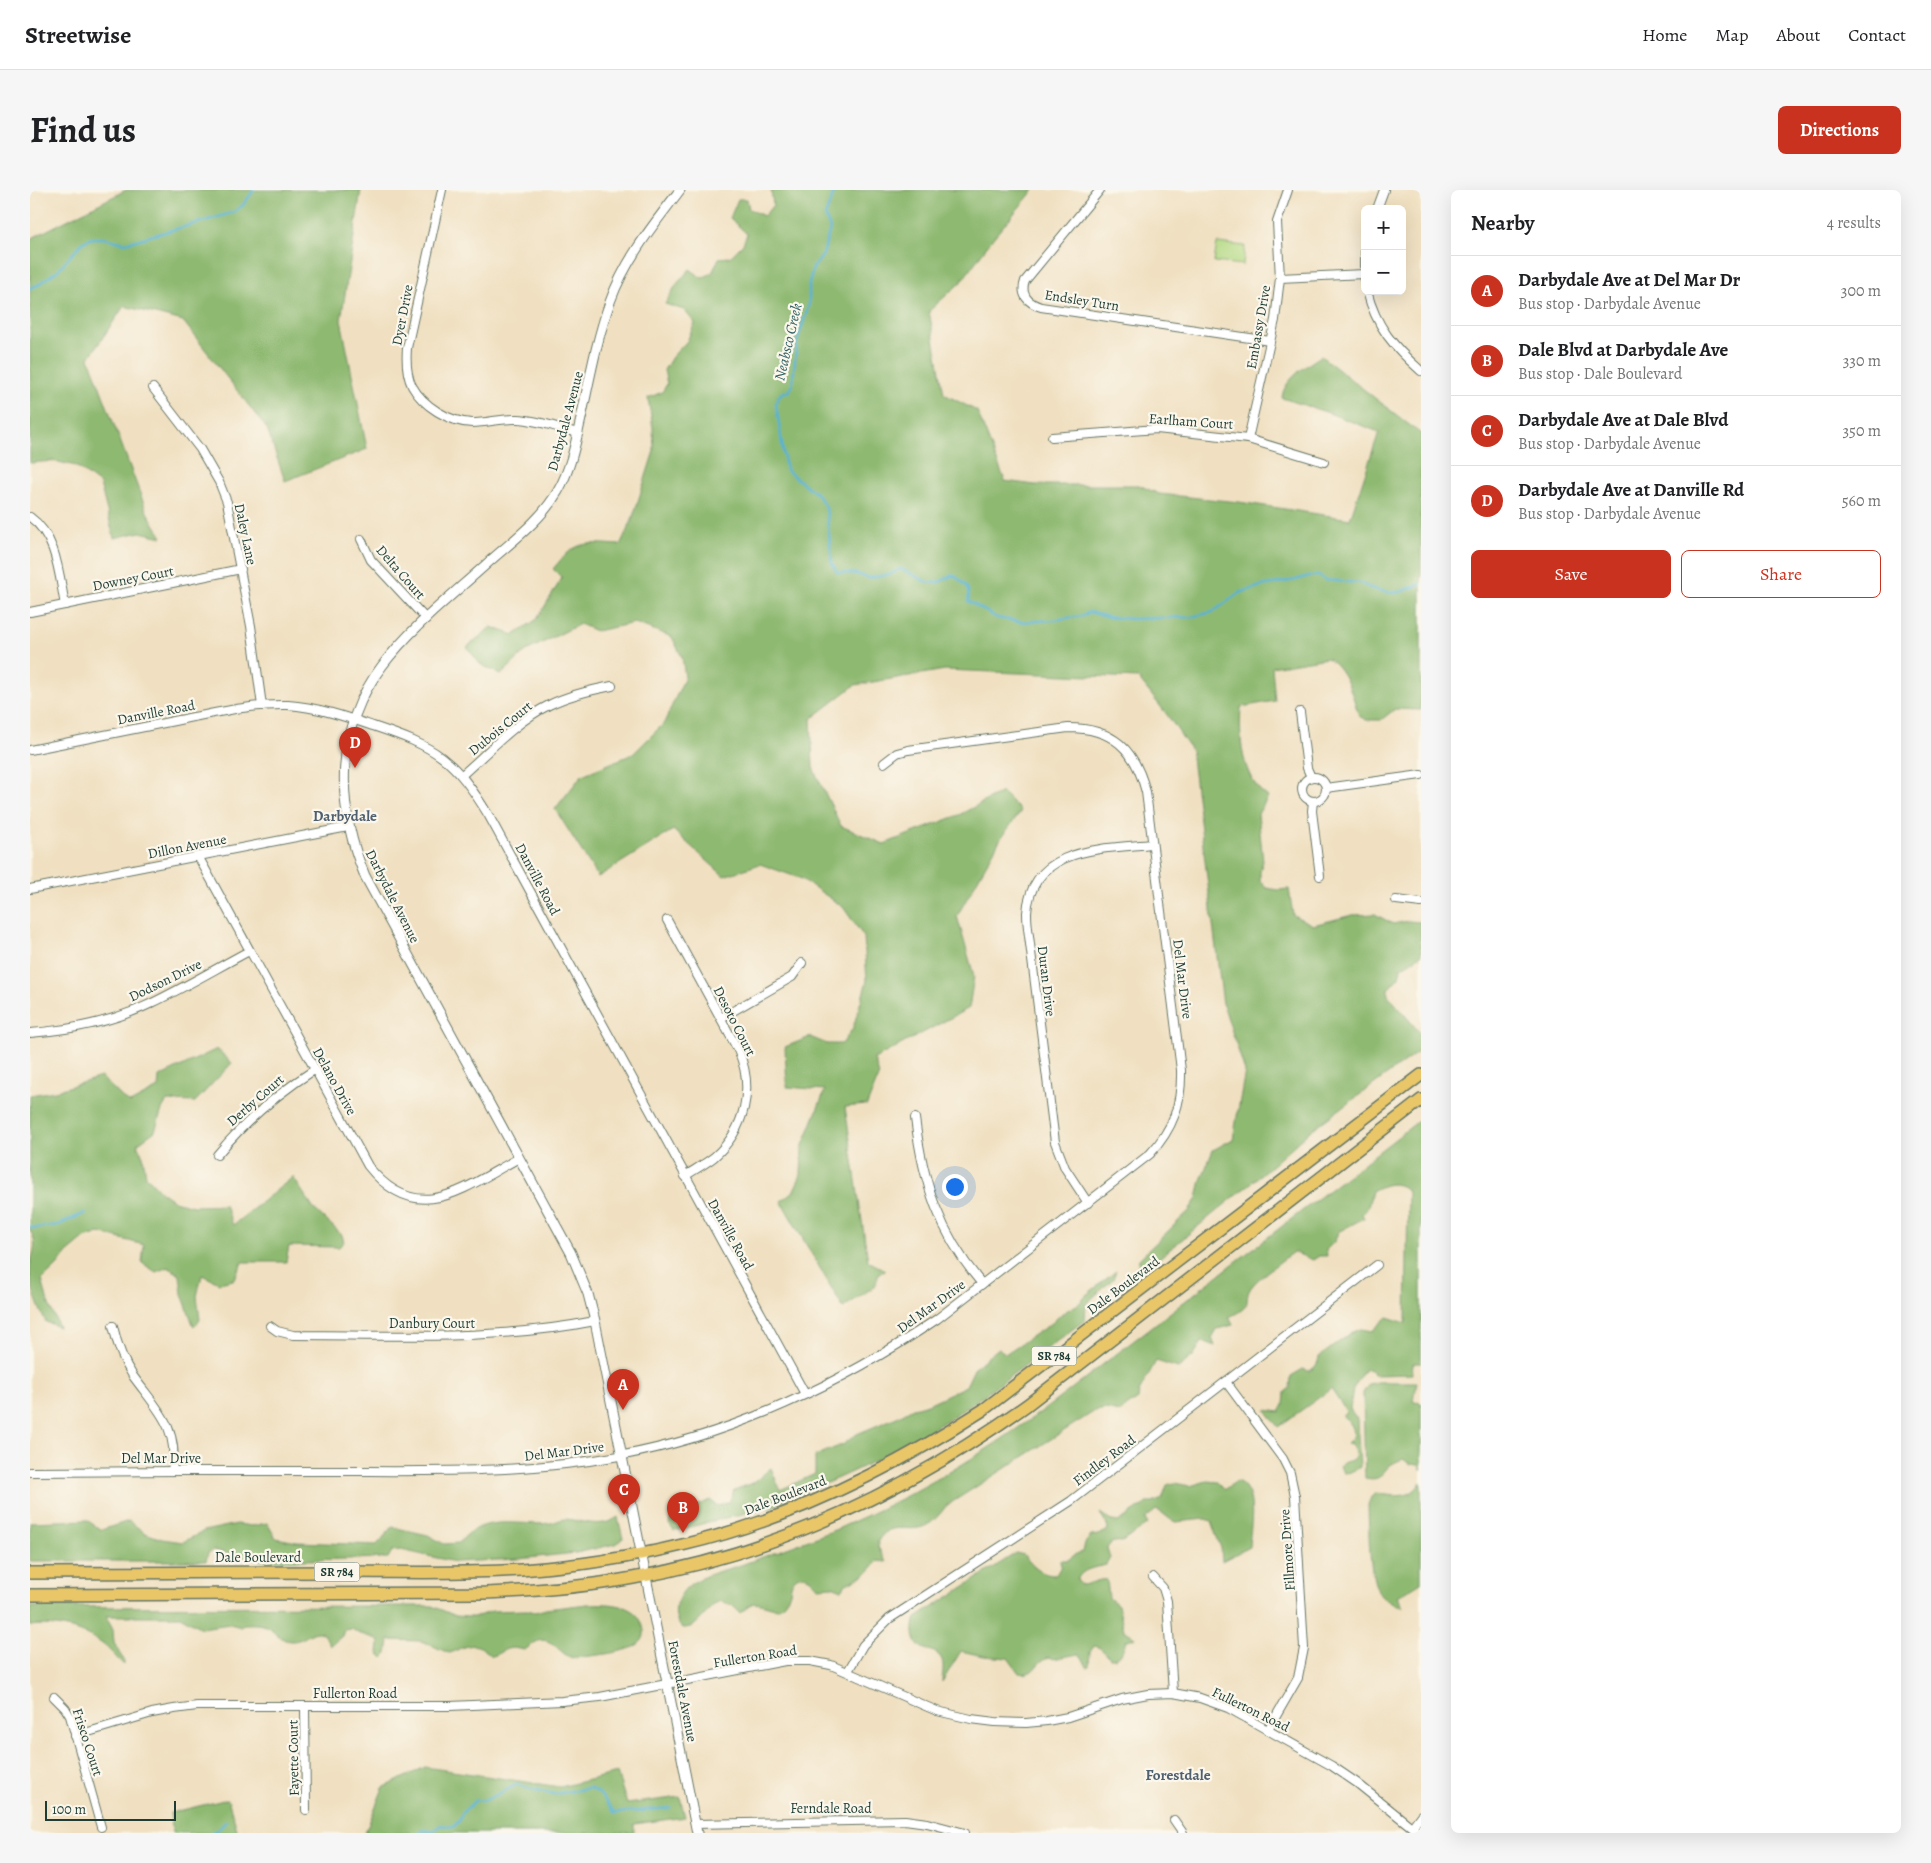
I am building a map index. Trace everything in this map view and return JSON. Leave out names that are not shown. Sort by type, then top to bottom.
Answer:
[{"type":"main road","name":"Dale Boulevard","points":[[30,1573],[517,1570],[598,1562],[642,1554],[724,1534],[811,1503],[864,1479],[943,1436],[1022,1382],[1421,1076]]},
{"type":"main road","name":"SR 784","points":[[30,1595],[486,1593],[578,1587],[646,1576],[718,1558],[817,1524],[906,1483],[954,1455],[1028,1405],[1421,1100]]},
{"type":"street","name":"Dyer Drive","points":[[442,190],[407,348],[407,367],[412,386],[425,402],[435,410],[458,421],[482,423],[509,418],[521,419],[578,433]]},
{"type":"street","name":"Darbydale Avenue","points":[[642,1554],[595,1321],[581,1273],[365,876],[348,827],[345,806],[345,764],[354,720],[368,688],[394,651],[537,518],[558,491],[566,473],[578,433],[610,301],[620,278],[639,245],[680,190]]},
{"type":"street","name":"Endsley Turn","points":[[1100,190],[1025,281],[1023,292],[1027,300],[1041,306],[1270,341]]},
{"type":"street","name":"Embassy Drive","points":[[1248,439],[1277,312],[1280,278],[1277,222],[1288,190]]},
{"type":"street","points":[[1378,205],[1384,190]]},
{"type":"street","points":[[1280,278],[1361,277]]},
{"type":"street","points":[[1367,295],[1382,331],[1421,371]]},
{"type":"street","name":"Daley Lane","points":[[153,388],[200,449],[219,482],[227,502],[251,626],[262,706]]},
{"type":"street","name":"Earlham Court","points":[[1052,437],[1157,429],[1248,439],[1324,462]]},
{"type":"street","points":[[30,517],[42,528],[52,546],[65,605]]},
{"type":"street","name":"Delta Court","points":[[361,539],[371,560],[426,620]]},
{"type":"street","name":"Downey Court","points":[[30,612],[241,569]]},
{"type":"street","name":"Dubois Court","points":[[462,775],[538,711],[562,700],[612,686]]},
{"type":"street","name":"Danville Road","points":[[30,750],[240,708],[262,706],[306,707],[354,720],[422,744],[436,752],[462,775],[489,816],[805,1394]]},
{"type":"street","points":[[1300,712],[1307,771],[1310,777]]},
{"type":"street","name":"Del Mar Drive","points":[[30,1472],[172,1470],[492,1471],[538,1468],[622,1456],[678,1442],[764,1413],[845,1375],[908,1339],[938,1318],[1150,1154],[1160,1143],[1174,1120],[1181,1095],[1180,1057],[1146,792],[1137,765],[1124,746],[1111,738],[1093,730],[1068,728],[908,750],[897,753],[884,763]]},
{"type":"street","points":[[1326,788],[1421,775]]},
{"type":"street","points":[[1310,777],[1320,778],[1325,782],[1326,788],[1323,797],[1314,801],[1305,797],[1302,791],[1304,781],[1310,777]]},
{"type":"street","points":[[1314,801],[1312,811],[1320,876]]},
{"type":"street","name":"Dillon Avenue","points":[[30,890],[348,827]]},
{"type":"street","name":"Duran Drive","points":[[1088,1203],[1065,1168],[1055,1142],[1029,936],[1028,907],[1041,876],[1061,860],[1083,852],[1152,844]]},
{"type":"street","name":"Delano Drive","points":[[198,856],[368,1166],[384,1185],[403,1195],[424,1199],[448,1196],[520,1158]]},
{"type":"street","points":[[1396,900],[1421,903]]},
{"type":"street","name":"Desoto Court","points":[[667,920],[743,1061],[747,1085],[746,1102],[738,1125],[723,1148],[713,1158],[685,1176]]},
{"type":"street","name":"Dodson Drive","points":[[30,1033],[70,1028],[125,1013],[151,1003],[250,951]]},
{"type":"street","points":[[721,1018],[792,977],[802,962]]},
{"type":"street","name":"Derby Court","points":[[217,1155],[243,1125],[264,1106],[314,1070]]},
{"type":"street","points":[[915,1118],[924,1172],[937,1214],[956,1250],[982,1284]]},
{"type":"street","name":"Findley Road","points":[[848,1671],[863,1645],[889,1618],[1052,1514],[1377,1265]]},
{"type":"street","name":"Danbury Court","points":[[270,1326],[277,1331],[293,1334],[468,1336],[527,1332],[595,1321]]},
{"type":"street","points":[[113,1326],[127,1366],[169,1427],[174,1453],[172,1470]]},
{"type":"street","name":"Fillmore Drive","points":[[1226,1382],[1283,1459],[1292,1480],[1296,1496],[1304,1648],[1298,1678],[1268,1730]]},
{"type":"street","name":"Forestdale Avenue","points":[[642,1554],[696,1828]]},
{"type":"street","points":[[1154,1577],[1162,1588],[1167,1601],[1173,1694]]},
{"type":"street","name":"Fullerton Road","points":[[75,1736],[152,1713],[197,1706],[450,1706],[562,1702],[668,1685],[785,1662],[816,1662],[848,1671],[937,1711],[995,1722],[1026,1723],[1047,1721],[1068,1717],[1122,1699],[1148,1694],[1191,1696],[1214,1702],[1268,1730],[1344,1774],[1419,1833]]},
{"type":"street","name":"Frisco Court","points":[[54,1697],[66,1708],[70,1716],[101,1827]]},
{"type":"street","name":"Fayette Court","points":[[305,1706],[306,1810]]},
{"type":"street","points":[[1412,1827],[1421,1815]]},
{"type":"street","name":"Ferndale Road","points":[[696,1828],[776,1821],[905,1820],[928,1823],[965,1833]]},
{"type":"street","points":[[1174,1820],[1183,1833]]},
{"type":"green space","points":[[126,190],[361,190],[341,320],[367,449],[285,481],[267,429],[183,321],[124,306],[89,358],[147,512],[162,537],[140,532],[114,538],[100,484],[76,466],[54,461],[30,463],[30,239]]},
{"type":"green space","points":[[771,190],[1034,190],[993,238],[961,282],[929,311],[944,394],[977,411],[1005,481],[1035,485],[1139,485],[1159,494],[1239,502],[1350,519],[1379,432],[1282,398],[1283,391],[1291,379],[1321,356],[1421,434],[1421,710],[1395,709],[1381,720],[1366,720],[1359,716],[1344,676],[1334,663],[1327,658],[1272,667],[1275,701],[1241,707],[1240,719],[1242,744],[1247,768],[1259,789],[1268,797],[1258,814],[1263,861],[1260,881],[1266,888],[1289,889],[1293,915],[1313,925],[1352,915],[1375,914],[1393,924],[1408,921],[1421,922],[1421,955],[1401,968],[1399,977],[1388,989],[1388,995],[1421,1034],[1421,1050],[1310,1131],[1261,1175],[1137,1276],[1139,1259],[1190,1210],[1197,1198],[1201,1180],[1213,1150],[1233,1139],[1245,1071],[1223,1004],[1191,750],[1168,716],[1138,678],[945,670],[855,685],[811,719],[813,768],[841,826],[884,844],[959,815],[1002,792],[1021,811],[1001,838],[957,916],[974,976],[969,1008],[874,1059],[879,1075],[867,1105],[845,1107],[868,1261],[885,1270],[879,1274],[875,1286],[843,1308],[781,1201],[793,1192],[801,1175],[802,1148],[825,1090],[787,1087],[785,1047],[810,1037],[827,1044],[842,1044],[853,1028],[867,981],[864,937],[843,907],[802,879],[760,864],[724,876],[673,830],[598,877],[555,809],[582,775],[633,754],[664,723],[685,677],[682,657],[672,637],[635,623],[596,631],[580,624],[526,651],[501,675],[480,664],[467,647],[491,627],[514,635],[537,619],[562,578],[553,569],[561,559],[575,548],[589,544],[620,545],[632,520],[654,451],[653,428],[648,398],[662,392],[667,384],[664,370],[672,357],[687,341],[695,323],[684,310],[665,304],[676,285],[690,269],[702,278],[712,273],[719,258],[730,257],[743,244],[747,234],[730,218],[738,199],[747,199],[749,209],[764,216],[773,205]]},
{"type":"green space","points":[[1217,243],[1245,246],[1243,265],[1214,262]]},
{"type":"green space","points":[[217,1049],[232,1063],[195,1102],[167,1101],[155,1131],[137,1144],[143,1156],[146,1176],[161,1192],[174,1201],[193,1206],[225,1205],[233,1225],[293,1177],[313,1208],[342,1235],[344,1242],[339,1247],[289,1246],[286,1262],[243,1262],[233,1280],[219,1283],[202,1275],[197,1296],[200,1320],[194,1327],[182,1294],[180,1275],[168,1267],[156,1272],[142,1263],[144,1245],[99,1233],[85,1238],[67,1253],[42,1280],[48,1302],[59,1327],[46,1322],[35,1297],[30,1272],[34,1242],[30,1230],[30,1095],[55,1091],[101,1077],[130,1103],[158,1088],[159,1077]]},
{"type":"green space","points":[[1421,1119],[1421,1363],[1413,1363],[1412,1374],[1374,1375],[1369,1369],[1364,1370],[1353,1389],[1350,1409],[1357,1419],[1360,1467],[1353,1472],[1343,1473],[1340,1466],[1355,1457],[1356,1454],[1351,1444],[1347,1443],[1353,1437],[1354,1431],[1349,1422],[1342,1416],[1346,1411],[1331,1389],[1278,1427],[1266,1410],[1280,1412],[1284,1405],[1285,1392],[1290,1388],[1291,1376],[1303,1369],[1309,1371],[1313,1369],[1319,1357],[1351,1333],[1361,1329],[1372,1331],[1387,1317],[1406,1323],[1408,1191],[1395,1184],[1381,1186],[1372,1191],[1368,1207],[1362,1214],[1364,1218],[1338,1232],[1335,1241],[1326,1250],[1327,1256],[1319,1256],[1313,1260],[1293,1252],[1262,1276],[1249,1290],[1247,1302],[1243,1309],[1229,1317],[1233,1325],[1217,1329],[1212,1338],[1215,1346],[1202,1342],[1193,1356],[1178,1368],[1156,1361],[1139,1392],[1138,1399],[1119,1412],[1106,1409],[1095,1411],[946,1506],[934,1520],[925,1526],[912,1529],[888,1530],[878,1541],[878,1547],[886,1562],[878,1561],[866,1574],[846,1584],[842,1590],[832,1586],[818,1587],[809,1578],[798,1576],[791,1585],[788,1597],[779,1608],[753,1603],[740,1613],[733,1606],[720,1601],[710,1608],[694,1625],[682,1628],[678,1623],[675,1611],[676,1605],[682,1593],[691,1584],[709,1575],[837,1529],[866,1516],[922,1488],[1027,1422]]},
{"type":"green space","points":[[1116,1271],[1113,1279],[1086,1304],[1085,1320],[996,1387],[949,1419],[892,1452],[774,1506],[674,1531],[670,1526],[671,1517],[710,1500],[718,1506],[729,1502],[734,1490],[753,1483],[771,1468],[780,1490],[815,1474],[815,1456],[844,1444],[857,1434],[913,1408],[928,1404],[966,1386],[975,1367],[999,1348],[1005,1354],[1052,1323],[1061,1314],[1080,1303],[1085,1296]]},
{"type":"green space","points":[[1378,1382],[1417,1382],[1414,1402],[1421,1403],[1421,1470],[1419,1465],[1410,1464],[1403,1459],[1395,1462],[1377,1478],[1365,1478],[1363,1393],[1369,1384]]},
{"type":"green space","points":[[1207,1481],[1218,1482],[1225,1489],[1237,1481],[1244,1486],[1251,1501],[1252,1510],[1249,1547],[1222,1561],[1221,1548],[1211,1521],[1205,1519],[1176,1522],[1156,1510],[1145,1519],[1148,1524],[1122,1542],[1113,1542],[1107,1548],[1110,1558],[1106,1565],[1085,1571],[1079,1576],[1077,1580],[1081,1585],[1107,1580],[1109,1598],[1118,1605],[1124,1630],[1135,1637],[1126,1641],[1117,1657],[1110,1658],[1100,1648],[1094,1646],[1090,1652],[1089,1666],[1087,1667],[1082,1657],[1078,1654],[1053,1659],[1049,1657],[1044,1659],[1032,1671],[1019,1673],[1008,1658],[983,1656],[961,1651],[942,1682],[943,1667],[941,1658],[936,1653],[918,1645],[916,1641],[914,1625],[916,1618],[1016,1553],[1024,1555],[1042,1572],[1056,1575],[1061,1566],[1060,1560],[1068,1560],[1076,1554],[1083,1552],[1085,1543],[1091,1536],[1107,1531],[1108,1527],[1100,1513],[1112,1521],[1118,1522],[1147,1503],[1153,1503],[1162,1499],[1167,1485],[1174,1483],[1190,1486]]},
{"type":"green space","points":[[1421,1482],[1421,1582],[1397,1597],[1404,1608],[1385,1599],[1376,1587],[1371,1565],[1368,1505],[1371,1497],[1377,1493],[1396,1496],[1408,1494],[1417,1488]]},
{"type":"green space","points":[[618,1517],[623,1539],[616,1544],[576,1553],[518,1559],[455,1562],[401,1550],[392,1551],[388,1558],[262,1561],[213,1550],[208,1553],[206,1561],[30,1561],[30,1522],[87,1520],[101,1530],[129,1521],[145,1533],[162,1539],[183,1542],[204,1531],[237,1524],[252,1526],[267,1523],[276,1538],[297,1542],[377,1545],[392,1527],[428,1535],[444,1544],[459,1543],[469,1533],[479,1527],[490,1524],[539,1524],[551,1523],[562,1519],[605,1523]]},
{"type":"green space","points":[[588,1604],[614,1605],[630,1610],[637,1615],[641,1622],[644,1631],[642,1640],[635,1646],[623,1651],[574,1658],[569,1657],[548,1641],[543,1640],[524,1650],[510,1648],[492,1656],[479,1646],[471,1645],[449,1653],[421,1641],[389,1640],[387,1654],[383,1658],[378,1653],[379,1643],[377,1639],[352,1629],[344,1630],[342,1636],[330,1646],[322,1633],[313,1633],[297,1640],[287,1641],[268,1627],[259,1624],[244,1624],[241,1627],[230,1624],[201,1628],[180,1616],[106,1616],[113,1630],[114,1643],[124,1661],[124,1665],[102,1643],[91,1636],[56,1626],[30,1626],[30,1607],[432,1606],[456,1616],[475,1617],[492,1611],[527,1610],[535,1612]]},
{"type":"green space","points":[[425,1767],[560,1787],[617,1773],[627,1804],[680,1797],[685,1817],[634,1824],[634,1833],[365,1833],[383,1788]]},
{"type":"green space","points":[[228,1799],[238,1833],[173,1833],[170,1813]]},
{"type":"waterway","name":"Neabsco Creek","points":[[30,288],[38,285],[58,270],[83,242],[92,238],[105,238],[125,243],[205,221],[234,212],[243,205],[254,190]]},
{"type":"waterway","name":"Neabsco Creek","points":[[835,190],[825,216],[830,228],[823,255],[813,268],[809,283],[809,304],[797,342],[792,387],[788,392],[783,392],[779,396],[776,404],[786,470],[817,494],[826,507],[832,563],[837,572],[857,574],[869,578],[891,574],[899,569],[933,583],[953,575],[966,586],[969,596],[968,601],[997,618],[1021,622],[1081,616],[1090,612],[1108,617],[1132,619],[1191,617],[1213,612],[1239,593],[1261,586],[1309,576],[1319,576],[1325,580],[1361,583],[1370,588],[1386,592],[1400,592],[1421,584]]},
{"type":"waterway","points":[[30,1226],[34,1228],[58,1225],[85,1213]]},
{"type":"waterway","points":[[419,1833],[423,1830],[433,1831],[441,1825],[453,1827],[460,1820],[462,1813],[476,1800],[484,1801],[518,1784],[523,1787],[554,1794],[590,1788],[599,1793],[615,1813],[670,1808]]},
{"type":"waterway","points":[[211,1833],[220,1828],[226,1821]]},
{"type":"place","name":"Darbydale Ave at Danville Rd","points":[[355,768]]},
{"type":"place","name":"Darbydale Ave at Del Mar Dr","points":[[623,1410]]},
{"type":"place","name":"Darbydale Ave at Dale Blvd","points":[[624,1515]]},
{"type":"place","name":"Dale Blvd at Darbydale Ave","points":[[683,1533]]},
{"type":"district","name":"Darbydale","points":[[345,816]]},
{"type":"district","name":"Forestdale","points":[[1178,1775]]}]
